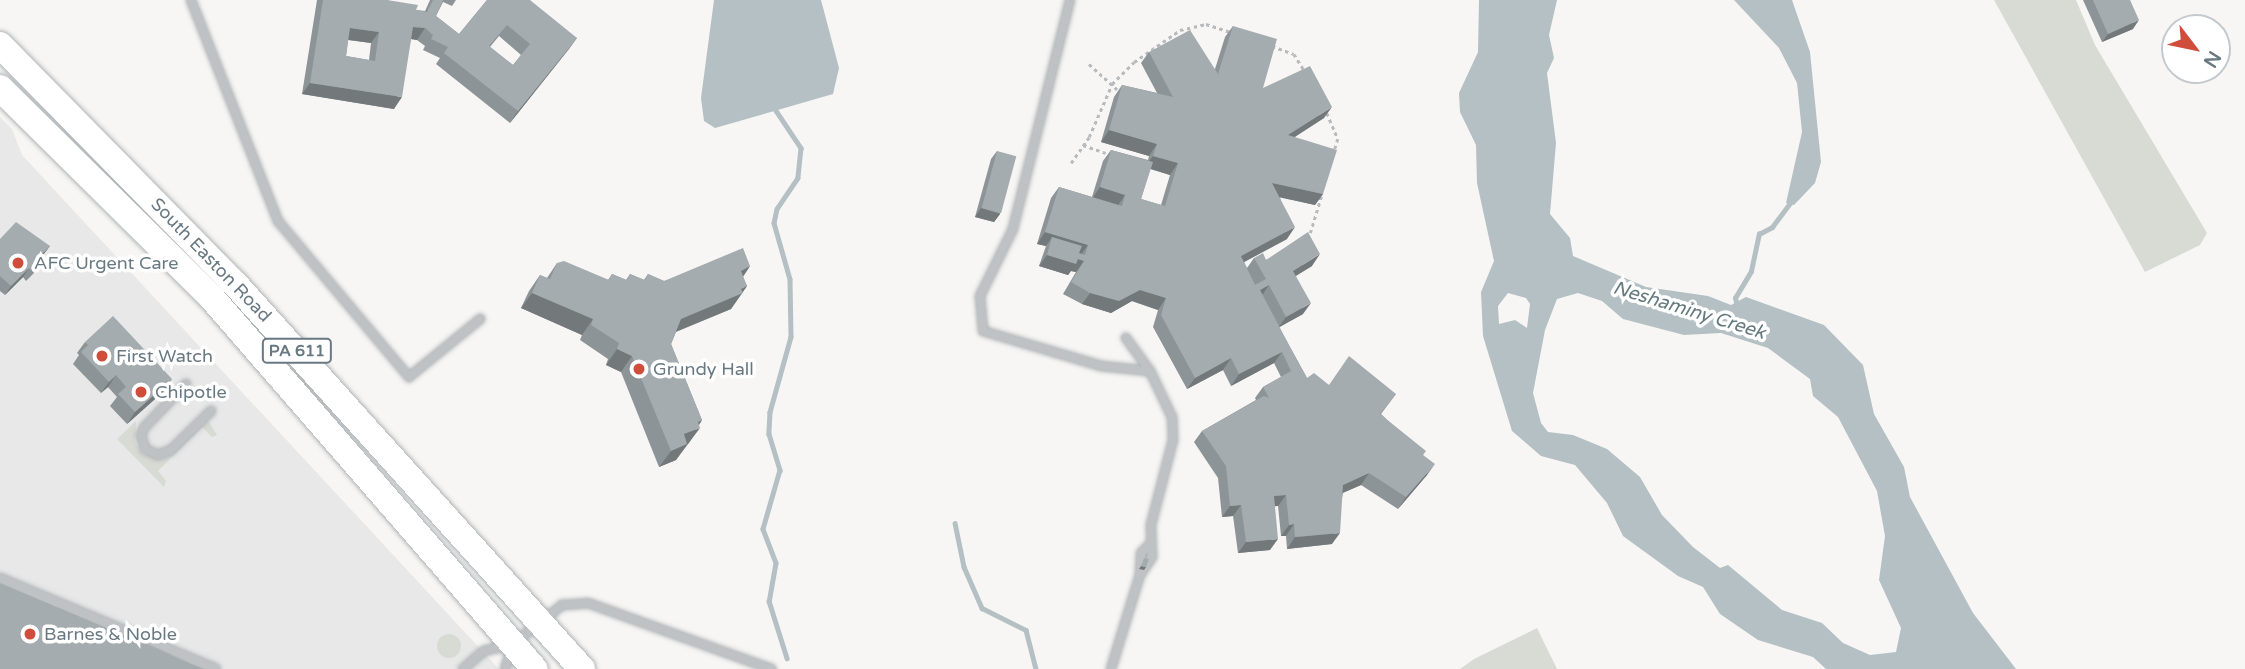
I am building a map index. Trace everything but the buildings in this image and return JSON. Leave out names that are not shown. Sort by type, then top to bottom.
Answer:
[{"type":"highway","name":"South Easton Road","points":[[0,45],[236,285],[582,669]]},
{"type":"highway","name":"South Easton Road","points":[[0,88],[212,298],[535,669]]},
{"type":"lane","points":[[191,0],[278,221],[409,377],[480,319]]},
{"type":"lane","points":[[1070,0],[1013,229],[980,296],[983,331],[1101,366],[1150,371]]},
{"type":"lane","points":[[1111,669],[1140,575],[1141,553],[1150,544],[1173,440],[1172,416],[1150,371],[1126,338]]},
{"type":"lane","points":[[186,384],[144,428],[141,435],[145,449],[158,455],[170,450],[211,411]]},
{"type":"lane","points":[[0,578],[216,669]]},
{"type":"lane","points":[[463,669],[484,651],[513,644],[562,605],[588,603],[771,669]]},
{"type":"lane","points":[[505,669],[513,644]]},
{"type":"path","points":[[1071,163],[1083,145],[1111,87],[1134,62],[1186,28],[1206,24],[1241,36]]},
{"type":"path","points":[[1186,28],[1190,37]]},
{"type":"path","points":[[1264,43],[1294,54],[1308,78]]},
{"type":"path","points":[[1274,54],[1276,47]]},
{"type":"path","points":[[1088,64],[1116,89]]},
{"type":"path","points":[[1325,110],[1338,139],[1331,162]]},
{"type":"path","points":[[1083,145],[1106,153]]},
{"type":"path","points":[[1310,233],[1324,186]]},
{"type":"shaded area","points":[[1994,0],[2076,0],[2095,45],[2207,233],[2200,245],[2145,272]]},
{"type":"shaded area","points":[[0,117],[12,129],[22,155],[499,669],[0,669]]},
{"type":"shaded area","points":[[207,419],[217,435],[212,437],[202,427],[158,471],[166,481],[164,487],[117,439],[136,421],[135,442],[142,454],[163,459]]},
{"type":"shaded area","points":[[1537,628],[1557,669],[1460,669],[1474,659]]},
{"type":"shaded area","points":[[449,634],[458,637],[461,646],[458,655],[449,658],[440,655],[437,646],[440,637]]},
{"type":"water","points":[[714,0],[821,0],[839,68],[833,94],[715,128],[704,121],[701,98]]},
{"type":"water","name":"Neshaminy Creek","points":[[1479,0],[1557,0],[1549,35],[1554,58],[1547,73],[1556,143],[1550,214],[1570,238],[1573,256],[1646,287],[1708,296],[1731,305],[1746,297],[1824,325],[1863,365],[1874,414],[1904,467],[1910,497],[1973,613],[2016,669],[1826,669],[1813,657],[1758,640],[1720,614],[1703,587],[1678,576],[1623,536],[1607,503],[1575,465],[1541,456],[1512,431],[1483,336],[1481,292],[1494,261],[1477,183],[1476,145],[1460,112],[1459,93],[1478,52]],"holes":[[[1508,293],[1526,298],[1530,304],[1527,328],[1515,320],[1499,324],[1498,306]],[[1578,293],[1602,301],[1623,319],[1684,335],[1721,333],[1768,348],[1810,379],[1813,396],[1838,417],[1877,491],[1885,536],[1879,580],[1901,628],[1896,652],[1870,655],[1843,643],[1822,623],[1782,610],[1728,565],[1720,568],[1693,547],[1662,515],[1640,477],[1607,449],[1573,435],[1548,432],[1541,423],[1533,393],[1545,330],[1557,299]]]},
{"type":"water","points":[[1734,0],[1792,0],[1810,52],[1821,162],[1815,183],[1794,205],[1786,203],[1802,132],[1797,83],[1779,48]]},
{"type":"waterway","points":[[775,109],[801,148],[798,178],[777,209],[774,223],[790,279],[791,337],[770,412],[769,434],[780,470],[763,529],[776,563],[769,601],[787,658]]},
{"type":"waterway","name":"Neshaminy Creek","points":[[1737,306],[1735,298],[1751,271],[1759,234],[1772,227],[1790,203]]},
{"type":"waterway","points":[[955,523],[964,567],[982,608],[1026,630],[1036,669]]},
{"type":"place","name":"AFC Urgent Care","points":[[18,263]]},
{"type":"place","name":"First Watch","points":[[102,356]]},
{"type":"place","name":"Grundy Hall","points":[[639,369]]},
{"type":"place","name":"Chipotle","points":[[141,392]]},
{"type":"place","name":"Barnes & Noble","points":[[30,634]]}]
